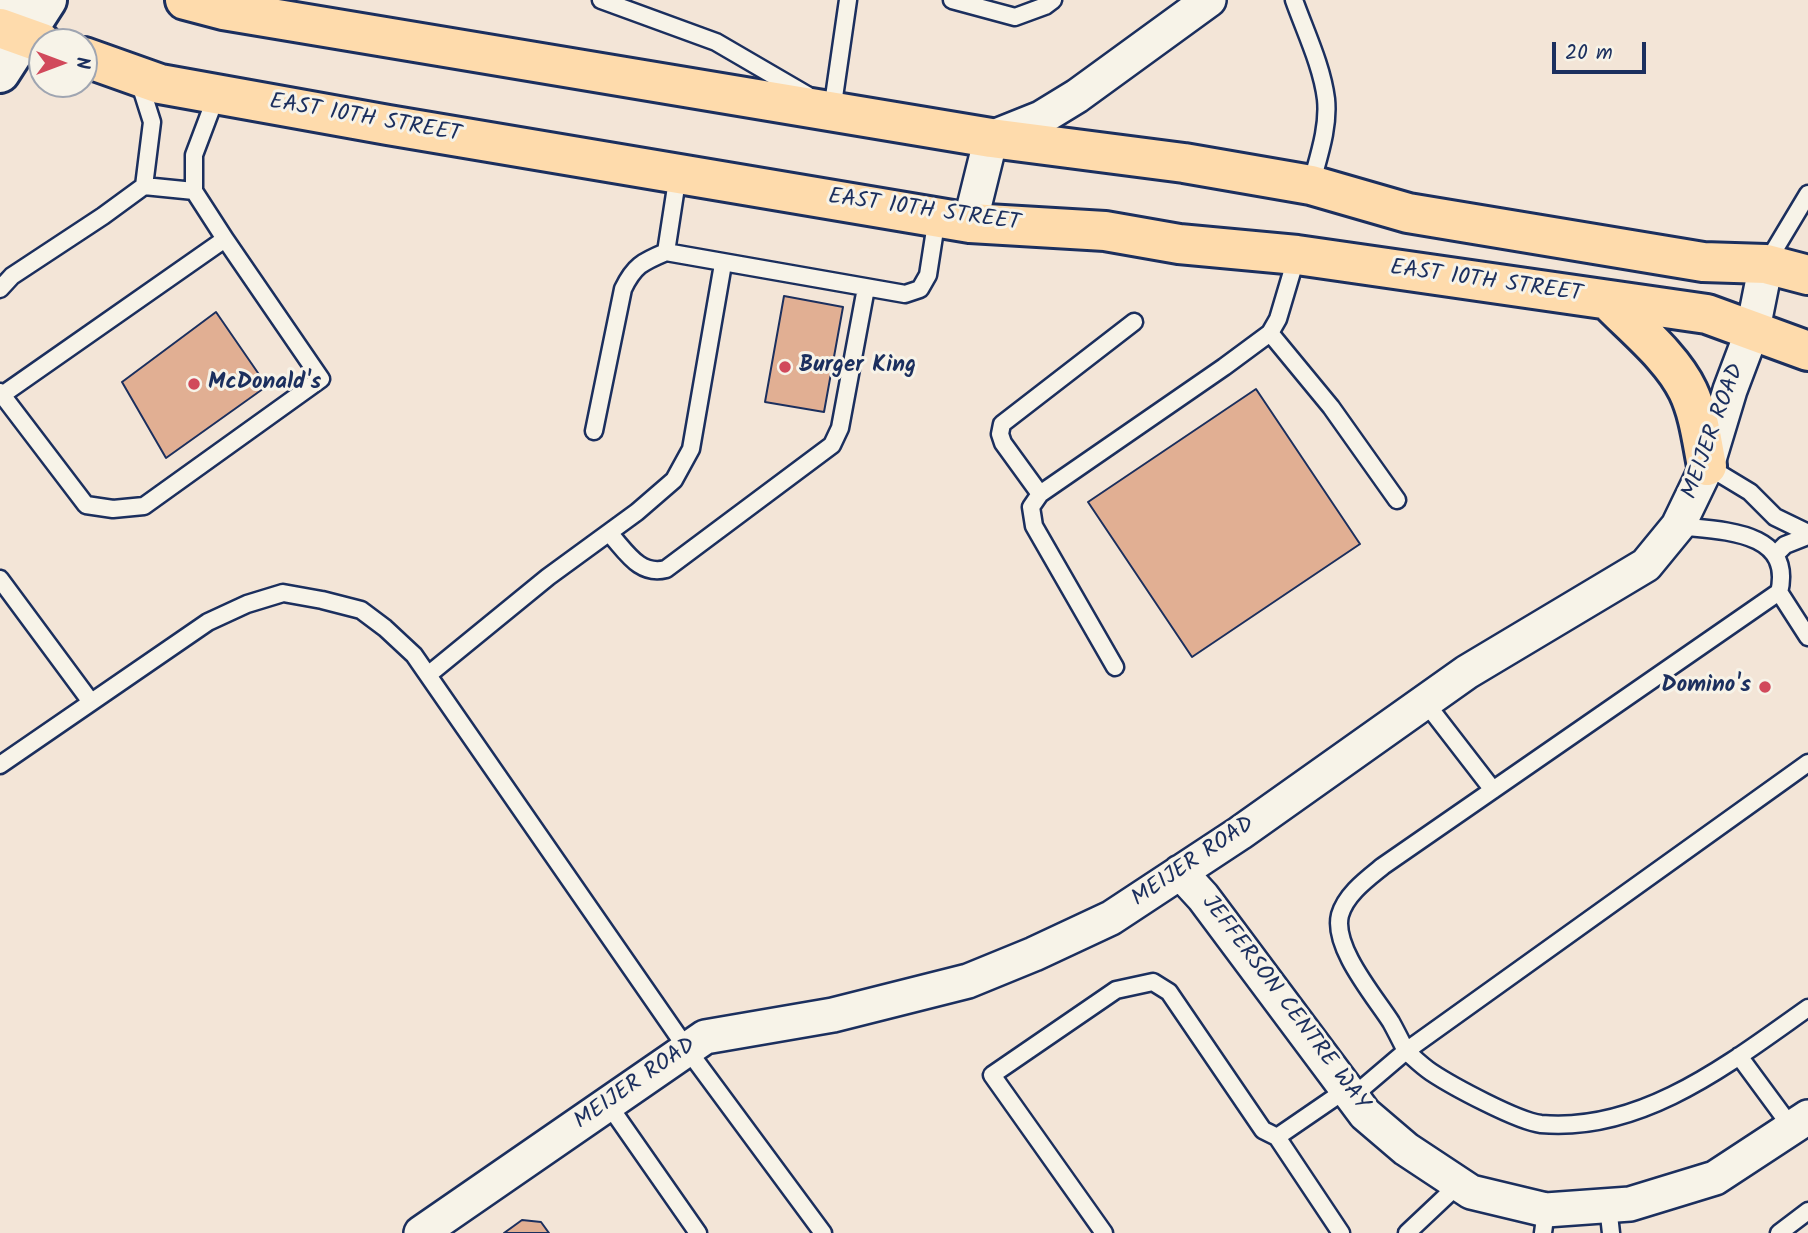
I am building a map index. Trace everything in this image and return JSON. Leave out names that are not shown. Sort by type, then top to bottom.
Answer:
[{"type":"main road","points":[[8,0],[17,30]]},
{"type":"main road","points":[[0,73],[17,30],[47,0]]},
{"type":"main road","points":[[185,0],[223,10],[991,138],[1184,163],[1311,185],[1422,215],[1703,262],[1766,264],[1808,275]]},
{"type":"main road","points":[[281,0],[348,31]]},
{"type":"main road","name":"EAST 10TH STREET","points":[[98,62],[160,83],[217,94],[954,220],[1105,231],[1179,244],[1297,256],[1707,314],[1808,351]]},
{"type":"main road","points":[[1608,300],[1668,361],[1684,383],[1696,412],[1707,466]]},
{"type":"street","points":[[954,220],[991,138],[1041,118],[1077,96],[1209,0]]},
{"type":"street","name":"MEIJER ROAD","points":[[422,1233],[705,1037],[833,1015],[968,981],[1111,918],[1240,833],[1467,672],[1646,565],[1678,526],[1707,466],[1730,390],[1753,329],[1766,264]]},
{"type":"street","name":"JEFFERSON CENTRE WAY","points":[[1180,872],[1203,897],[1365,1114],[1406,1149],[1471,1192],[1544,1221],[1610,1219],[1630,1204],[1715,1178],[1800,1122]]},
{"type":"lane","points":[[601,0],[716,42],[833,111],[848,0]]},
{"type":"lane","points":[[952,0],[1015,17],[1053,0]]},
{"type":"lane","points":[[1294,0],[1326,99],[1324,131],[1311,185]]},
{"type":"lane","points":[[137,75],[152,122],[144,186]]},
{"type":"lane","points":[[217,94],[194,155],[194,191],[321,379],[144,506],[113,509],[86,505],[1,393],[225,239]]},
{"type":"lane","points":[[666,252],[678,174]]},
{"type":"lane","points":[[0,289],[12,276],[144,186],[194,191]]},
{"type":"lane","points":[[1766,264],[1808,194]]},
{"type":"lane","points":[[594,432],[623,289],[631,272],[644,261],[666,252],[905,294],[920,289],[954,220]]},
{"type":"lane","points":[[1115,667],[1034,526],[1031,507],[1040,494],[1270,333],[1278,318],[1297,256]]},
{"type":"lane","points":[[428,675],[548,577],[637,512],[674,481],[691,449],[723,264]]},
{"type":"lane","points":[[609,533],[642,568],[655,572],[666,569],[832,445],[840,428],[866,288]]},
{"type":"lane","points":[[1040,494],[1003,443],[1000,434],[1002,424],[1134,322]]},
{"type":"lane","points":[[1270,333],[1332,407],[1397,500]]},
{"type":"lane","points":[[1707,466],[1751,492],[1775,517],[1808,534]]},
{"type":"lane","points":[[1678,526],[1746,536],[1762,541],[1781,565],[1779,593],[1383,866],[1353,891],[1340,915],[1340,934],[1360,979],[1391,1023],[1406,1051],[1430,1071],[1502,1110],[1539,1124],[1584,1123],[1631,1114],[1705,1077],[1808,1008]]},
{"type":"lane","points":[[1775,555],[1785,545],[1808,534]]},
{"type":"lane","points":[[0,579],[91,702]]},
{"type":"lane","points":[[0,765],[208,622],[247,604],[283,593],[361,610],[414,655],[687,1049],[822,1233]]},
{"type":"lane","points":[[1779,593],[1808,637]]},
{"type":"lane","points":[[1425,702],[1493,790]]},
{"type":"lane","points":[[1277,1136],[1349,1093],[1808,763]]},
{"type":"lane","points":[[1104,1233],[992,1075],[1116,990],[1153,982],[1169,992],[1264,1130],[1277,1136],[1334,1231]]},
{"type":"lane","points":[[1740,1056],[1800,1122]]},
{"type":"lane","points":[[608,1104],[698,1233]]},
{"type":"lane","points":[[1407,1233],[1459,1184]]},
{"type":"lane","points":[[1779,1233],[1808,1211]]},
{"type":"building","points":[[784,296],[843,307],[824,412],[765,402]]},
{"type":"building","name":"McDonald's","points":[[216,312],[267,386],[166,458],[122,382]]},
{"type":"building","points":[[1256,389],[1360,544],[1192,657],[1088,502]]},
{"type":"building","points":[[522,1220],[541,1222],[549,1233],[504,1233]]},
{"type":"place","name":"Burger King","points":[[785,367]]},
{"type":"place","name":"McDonald's","points":[[194,384]]},
{"type":"place","name":"Domino's","points":[[1765,687]]}]
